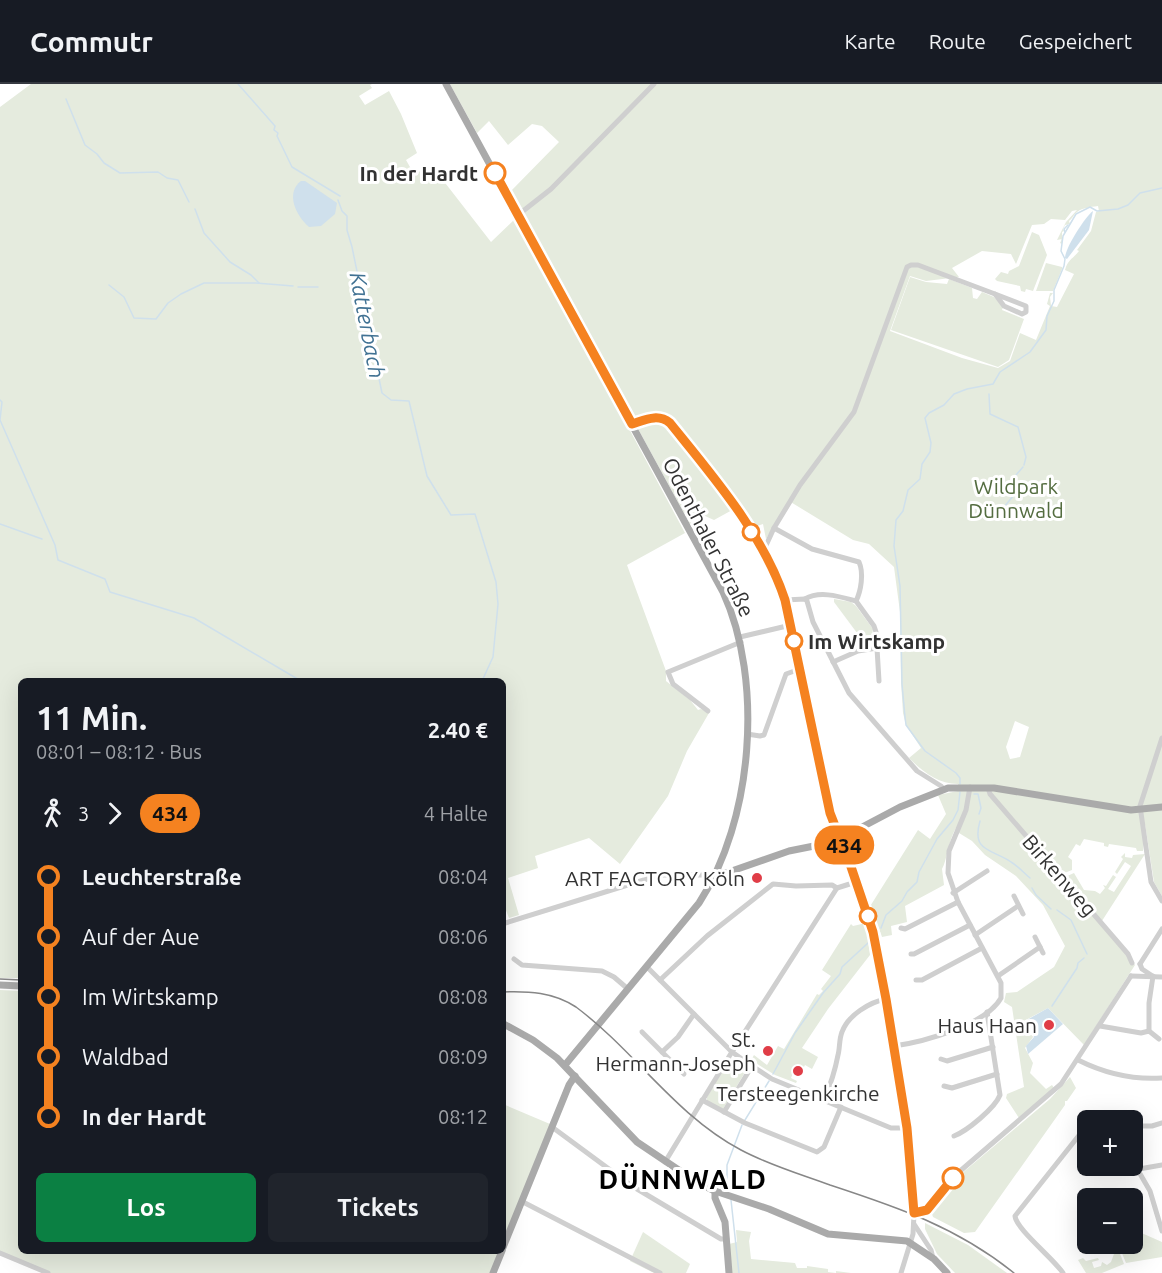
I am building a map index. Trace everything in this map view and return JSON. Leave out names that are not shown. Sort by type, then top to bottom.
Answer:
[{"type":"main road","name":"Odenthaler Straße","points":[[446,84],[723,592],[740,639],[747,694],[747,734],[742,777],[733,828],[716,875],[699,903],[565,1065]]},
{"type":"main road","points":[[846,835],[900,807],[943,789],[960,787],[988,788],[1128,810],[1162,807]]},
{"type":"main road","points":[[716,875],[795,849],[834,842],[843,844],[847,839],[843,831],[837,831],[833,835],[834,842]]},
{"type":"main road","points":[[0,985],[18,986]]},
{"type":"main road","points":[[506,1025],[540,1045],[565,1065],[626,1131],[665,1162],[698,1183],[762,1206],[828,1234],[896,1239],[911,1243],[934,1259],[947,1273]]},
{"type":"main road","points":[[506,1241],[570,1082],[576,1076]]},
{"type":"main road","points":[[715,1191],[715,1198],[725,1222],[729,1273]]},
{"type":"main road","points":[[493,1273],[501,1254]]},
{"type":"street","points":[[518,215],[551,189],[654,84]]},
{"type":"street","points":[[763,552],[774,528],[800,485],[854,412],[907,267],[918,265],[995,294],[1026,306],[1026,312],[1022,314],[1004,306],[995,294]]},
{"type":"street","points":[[632,424],[657,417],[670,423],[734,506],[763,552],[785,600],[830,813],[837,831]]},
{"type":"street","points":[[774,528],[812,549],[859,562],[862,570],[859,596],[856,601]]},
{"type":"street","points":[[785,600],[830,595],[856,601],[874,626],[879,681]]},
{"type":"street","points":[[805,599],[809,603],[813,622],[856,702],[917,771],[943,789]]},
{"type":"street","points":[[708,711],[673,684],[668,672],[740,639],[791,625]]},
{"type":"street","points":[[833,662],[858,651],[877,648]]},
{"type":"street","points":[[747,734],[764,735],[786,674],[800,669]]},
{"type":"street","points":[[1162,738],[1143,793],[1140,810],[1151,882],[1162,901]]},
{"type":"street","points":[[894,1046],[943,1035],[962,1027],[987,1012],[1001,998],[1002,988],[998,976],[957,902],[948,873],[949,851],[966,810],[970,787]]},
{"type":"street","name":"Birkenweg","points":[[988,788],[990,794],[1128,954],[1132,963]]},
{"type":"street","points":[[843,844],[873,932],[907,1128],[914,1224],[911,1243],[901,1273]]},
{"type":"street","points":[[954,893],[987,871]]},
{"type":"street","points":[[506,923],[660,875],[716,875]]},
{"type":"street","points":[[660,980],[707,936],[776,882],[796,886],[832,885],[837,888]]},
{"type":"street","points":[[665,1162],[837,888],[856,882]]},
{"type":"street","points":[[1014,896],[1023,914]]},
{"type":"street","points":[[902,928],[905,929],[957,902]]},
{"type":"street","points":[[975,935],[1018,906]]},
{"type":"street","points":[[910,954],[970,925]]},
{"type":"street","points":[[1139,975],[1162,929]]},
{"type":"street","points":[[998,976],[1042,950],[1035,937]]},
{"type":"street","points":[[916,980],[922,981],[982,948]]},
{"type":"street","points":[[514,959],[522,965],[602,971],[614,977],[628,989]]},
{"type":"street","points":[[1131,976],[1128,969],[1132,963],[1152,976]]},
{"type":"street","points":[[647,967],[732,1052],[771,1078],[891,1128],[907,1128]]},
{"type":"street","points":[[1131,976],[1162,978]]},
{"type":"street","points":[[914,1213],[927,1210],[952,1178],[1056,1089],[1078,1060],[1131,976]]},
{"type":"street","points":[[1149,1031],[1152,976]]},
{"type":"street","points":[[824,1100],[835,1069],[845,1026],[858,1012],[886,999]]},
{"type":"street","points":[[954,1136],[961,1133],[995,1105],[1000,1095],[987,1012]]},
{"type":"street","points":[[662,1052],[678,1037],[694,1014]]},
{"type":"street","points":[[1100,1026],[1128,1032],[1149,1031]]},
{"type":"street","points":[[1149,1031],[1159,1039]]},
{"type":"street","points":[[642,1032],[684,1074]]},
{"type":"street","points":[[941,1059],[947,1061],[993,1047]]},
{"type":"street","points":[[1078,1060],[1093,1068],[1122,1076],[1162,1078]]},
{"type":"street","points":[[724,1112],[752,1066]]},
{"type":"street","points":[[945,1086],[952,1088],[997,1074]]},
{"type":"street","points":[[702,1100],[744,1122],[817,1152],[824,1147],[841,1107]]},
{"type":"street","points":[[1143,1126],[1162,1123]]},
{"type":"street","points":[[552,1127],[641,1192],[721,1239],[727,1239]]},
{"type":"street","points":[[1063,1273],[1017,1224],[1015,1216],[1077,1137]]},
{"type":"street","points":[[1143,1167],[1162,1165]]},
{"type":"street","points":[[1143,1175],[1159,1205],[1162,1231]]},
{"type":"street","points":[[522,1202],[660,1273]]},
{"type":"street","points":[[914,1224],[931,1250],[934,1259]]},
{"type":"street","points":[[0,1253],[48,1273]]},
{"type":"green space","points":[[31,84],[372,84],[370,85],[372,88],[359,96],[365,105],[389,91],[417,153],[406,160],[414,174],[432,166],[491,242],[516,218],[685,533],[627,565],[666,671],[666,681],[690,700],[698,710],[709,713],[687,751],[668,796],[620,864],[589,838],[535,856],[538,868],[508,878],[519,915],[509,918],[506,910],[506,678],[18,678],[18,978],[0,978],[0,107]]},
{"type":"green space","name":"Wildpark Dünnwald","points":[[450,84],[1162,84],[1162,896],[1154,882],[1145,824],[1143,851],[1109,844],[1108,847],[1104,846],[1104,843],[1084,839],[1080,846],[1076,844],[1068,857],[1072,860],[1072,870],[1062,874],[1065,877],[1074,873],[1084,890],[1100,894],[1105,888],[1103,885],[1106,886],[1113,875],[1116,877],[1108,889],[1114,892],[1131,866],[1125,862],[1117,874],[1115,872],[1125,853],[1125,857],[1132,858],[1133,855],[1145,854],[1100,924],[1135,965],[1084,1045],[1048,1008],[1024,1021],[1033,1037],[1025,1048],[1033,1063],[1030,1073],[1046,1089],[1052,1085],[1054,1088],[1019,1118],[1006,1098],[1007,1094],[1024,1087],[1012,1007],[1004,1002],[1006,993],[1017,992],[1054,967],[1065,946],[1043,905],[1016,876],[985,855],[956,828],[942,869],[944,885],[905,906],[907,922],[891,926],[892,935],[882,937],[869,908],[918,830],[930,839],[946,814],[938,795],[958,791],[958,784],[944,782],[931,776],[909,758],[921,748],[906,725],[903,713],[900,612],[894,567],[869,544],[853,540],[789,501],[766,539],[763,524],[751,528],[665,413],[634,421],[510,192],[559,142],[542,126],[532,124],[508,145],[489,121],[477,133]],"holes":[[[1098,206],[1099,211],[1096,212],[1091,231],[1077,250],[1079,251],[1066,266],[1065,270],[1074,274],[1057,307],[1051,306],[1050,297],[1053,293],[1050,293],[1047,304],[1050,306],[1036,340],[1020,333],[1010,361],[998,368],[962,358],[890,331],[910,276],[926,281],[959,277],[952,268],[982,251],[1011,254],[1016,264],[1032,225],[1044,224],[1051,219],[1065,220],[1072,211],[1077,210],[1066,222],[1057,240],[1062,239],[1062,232],[1077,212]],[[1015,721],[1029,727],[1020,757],[1010,759],[1006,747]]]},
{"type":"green space","points":[[1032,232],[1039,235],[1047,255],[1033,291],[1026,289],[1025,292],[1021,291],[1020,286],[995,279],[1001,272],[1008,274],[1009,271],[1019,266]]},
{"type":"green space","points":[[1046,263],[1062,267],[1062,269],[1053,291],[1036,291]]},
{"type":"green space","points":[[910,277],[926,282],[947,284],[949,279],[972,288],[973,298],[977,299],[982,292],[994,297],[1003,307],[1002,310],[1024,319],[1009,360],[998,367],[891,330]]},
{"type":"green space","points":[[655,419],[666,423],[734,509],[714,520],[705,516],[690,524],[636,425]]},
{"type":"green space","points":[[834,599],[851,602],[856,606],[873,629],[872,636],[867,642],[866,639],[863,641]]},
{"type":"green space","points":[[866,923],[870,955],[828,1009],[802,1048],[818,1057],[812,1069],[797,1064],[791,1078],[797,1081],[796,1083],[775,1075],[751,1060],[754,1055],[767,1065],[778,1046],[784,1049],[817,994],[823,991],[821,989],[831,976],[822,970],[851,924],[853,926]]},
{"type":"green space","points":[[0,990],[18,991],[18,1254],[498,1254],[490,1273],[43,1273],[0,1255]]},
{"type":"green space","points":[[734,1058],[747,1069],[723,1109],[707,1101],[707,1097],[730,1059]]},
{"type":"green space","points":[[1070,1077],[1076,1088],[975,1232],[964,1233],[933,1217],[931,1211],[948,1185],[1050,1099]]},
{"type":"green space","points":[[506,1105],[550,1124],[506,1235]]},
{"type":"green space","points":[[925,1223],[968,1245],[1007,1273],[955,1273],[937,1254],[925,1229]]},
{"type":"green space","points":[[736,1230],[751,1232],[749,1241],[751,1259],[795,1263],[797,1268],[807,1268],[807,1266],[828,1269],[828,1272],[836,1273],[732,1273],[729,1244],[737,1242]]},
{"type":"green space","points":[[643,1232],[690,1264],[686,1273],[654,1273],[630,1261]]},
{"type":"green space","points":[[1143,1234],[1162,1242],[1162,1257],[1126,1263],[1122,1254],[1143,1254]]},
{"type":"green space","points":[[1114,1254],[1120,1254],[1124,1264],[1102,1273],[1086,1273],[1078,1260],[1098,1258],[1099,1260],[1092,1262],[1094,1268],[1101,1266],[1102,1262],[1107,1265]]},
{"type":"water","points":[[301,181],[305,181],[337,203],[335,214],[321,226],[309,227],[297,211],[293,198],[296,186]]},
{"type":"water","points":[[1093,211],[1089,230],[1067,259],[1065,258],[1076,233]]},
{"type":"water","points":[[1048,1008],[1063,1024],[1028,1054],[1026,1046],[1034,1037],[1025,1021]]},
{"type":"waterway","name":"Katterbach","points":[[238,84],[275,126],[274,130],[278,133],[277,136],[292,167],[340,196]]},
{"type":"waterway","points":[[66,99],[85,145],[104,163],[120,173],[158,172],[167,178],[178,180],[189,202]]},
{"type":"waterway","points":[[960,784],[960,778],[956,773],[925,751],[906,725],[905,717],[900,586],[894,546],[896,520],[903,511],[908,490],[920,479],[922,464],[930,452],[931,443],[925,418],[929,413],[944,405],[954,394],[993,384],[1000,372],[1030,352],[1046,330],[1047,316],[1054,301],[1054,290],[1064,266],[1065,259],[1061,251],[1063,236],[1076,214],[1090,207],[1097,211],[1118,209],[1128,205],[1140,193],[1162,188]]},
{"type":"waterway","name":"Katterbach","points":[[338,200],[342,211],[347,216],[347,230],[382,393],[391,400],[409,401],[427,476],[451,515],[475,514],[496,582],[498,604],[493,657],[483,678]]},
{"type":"waterway","points":[[195,209],[204,233],[230,262],[259,283]]},
{"type":"waterway","points":[[1065,232],[1064,229],[1068,225]]},
{"type":"waterway","points":[[109,285],[124,297],[134,318],[156,319],[168,303],[204,283],[293,286]]},
{"type":"waterway","points":[[298,287],[318,287]]},
{"type":"waterway","points":[[989,394],[990,414],[1018,427],[1026,457],[1024,465]]},
{"type":"waterway","points":[[0,400],[2,402],[0,420],[55,545],[58,560],[105,579],[110,592],[194,618],[296,678]]},
{"type":"waterway","points":[[1004,507],[1014,495],[1016,475],[1023,467]]},
{"type":"waterway","points":[[0,524],[42,539]]},
{"type":"waterway","points":[[881,928],[886,915],[902,901],[917,882],[919,872],[937,839],[953,820],[958,810],[960,792]]},
{"type":"waterway","points":[[974,794],[978,794],[981,808],[979,814]]},
{"type":"waterway","points":[[980,821],[978,839],[981,844],[1014,864],[1030,878]]},
{"type":"waterway","points":[[1032,888],[1051,909]]},
{"type":"waterway","points":[[1057,910],[1071,920],[1087,954]]},
{"type":"waterway","points":[[773,1074],[795,1033],[823,993],[840,974],[842,967],[868,943]]},
{"type":"waterway","points":[[1052,1006],[1078,963],[1084,958]]},
{"type":"waterway","points":[[745,1120],[769,1081]]},
{"type":"waterway","points":[[727,1189],[727,1165],[742,1125]]},
{"type":"waterway","points":[[731,1200],[739,1273]]},
{"type":"tram line","points":[[0,979],[18,980]]},
{"type":"tram line","points":[[506,992],[550,995],[576,1007],[597,1024],[675,1101],[717,1136],[741,1150],[774,1165],[926,1220],[971,1243],[1014,1273]]},
{"type":"bus line","name":"434","points":[[495,173],[632,424],[657,417],[666,419],[670,423],[751,531],[779,584],[785,600],[830,813],[837,831],[833,835],[833,840],[838,844],[843,844],[850,859],[858,892],[873,932],[891,1023],[907,1128],[914,1213],[927,1210],[953,1178]]},
{"type":"place","name":"In der Hardt","points":[[495,173]]},
{"type":"place","name":"Im Wirtskamp","points":[[794,641]]},
{"type":"place","name":"ART FACTORY Köln","points":[[757,878]]},
{"type":"place","name":"Haus Haan","points":[[1049,1025]]},
{"type":"place","name":"St. Hermann-Joseph","points":[[768,1051]]},
{"type":"place","name":"Tersteegenkirche","points":[[798,1071]]},
{"type":"district","name":"DÜNNWALD","points":[[683,1179]]}]
